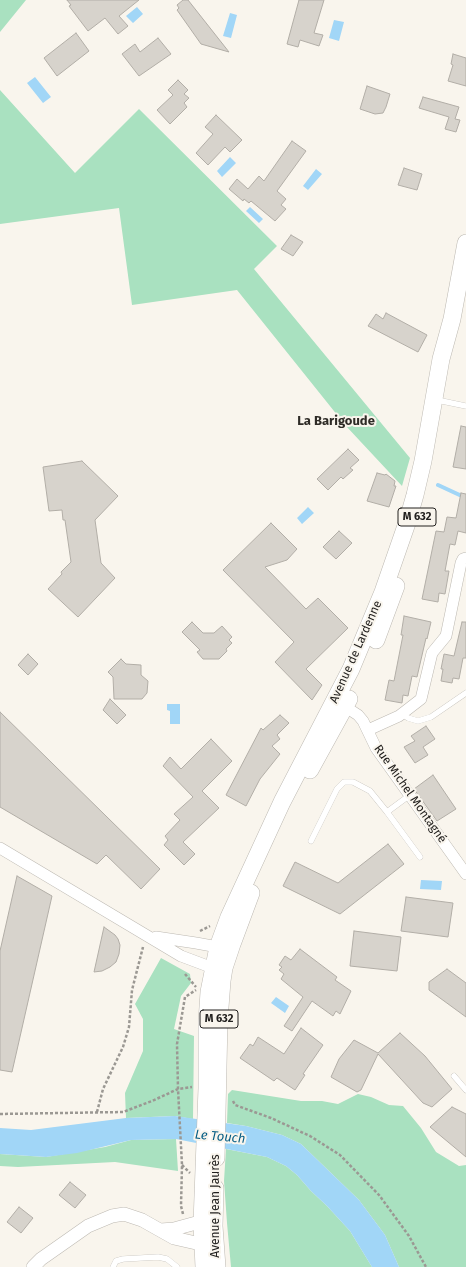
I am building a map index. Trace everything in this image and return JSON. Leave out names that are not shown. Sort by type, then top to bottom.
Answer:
[{"type":"main road","name":"Avenue de Lardenne","points":[[221,959],[270,843],[289,806],[323,747],[407,523],[451,359],[452,319],[466,243]]},
{"type":"main road","name":"Avenue de Lardenne","points":[[221,959],[229,917],[282,802],[319,729],[340,703]]},
{"type":"main road","name":"Avenue Jean Jaurès","points":[[204,1267],[208,1233],[213,1095],[208,1000],[221,959]]},
{"type":"main road","name":"Avenue Jean Jaurès","points":[[208,1233],[217,1267]]},
{"type":"street","points":[[368,730],[402,714],[421,698],[432,653],[446,636],[461,563],[463,559],[466,558]]},
{"type":"street","name":"Rue Michel Montagné","points":[[340,703],[358,715],[363,721],[376,748],[466,874]]},
{"type":"street","points":[[0,848],[146,940],[185,958],[221,959]]},
{"type":"street","points":[[146,940],[221,959]]},
{"type":"street","points":[[33,1267],[41,1259],[88,1226],[112,1216],[124,1214],[142,1220],[174,1238],[196,1244],[208,1233],[196,1223],[174,1229],[161,1230]]},
{"type":"lane","points":[[439,400],[466,406]]},
{"type":"lane","points":[[402,714],[418,722],[430,717],[466,692]]},
{"type":"lane","points":[[311,841],[337,789],[344,782],[353,782],[370,792],[387,812],[420,857]]},
{"type":"lane","points":[[387,812],[410,795]]},
{"type":"lane","points":[[454,1076],[466,1090]]},
{"type":"lane","points":[[113,1267],[116,1261],[123,1259],[158,1257],[167,1259],[177,1267]]},
{"type":"path","points":[[197,932],[206,929],[218,918],[229,917]]},
{"type":"path","points":[[96,1112],[103,1089],[123,1047],[129,1027],[132,990],[146,940]]},
{"type":"path","points":[[184,1220],[181,1206],[182,1165],[178,1089],[178,1044],[185,997],[197,989],[185,974]]},
{"type":"path","points":[[0,1114],[123,1112],[178,1089],[213,1095],[271,1118],[310,1136],[340,1155],[379,1196],[409,1236],[426,1267]]},
{"type":"green space","points":[[0,0],[26,0],[0,32]]},
{"type":"green space","points":[[0,90],[75,173],[139,109],[277,246],[254,269],[410,458],[402,486],[346,426],[237,290],[132,305],[119,208],[0,224]]},
{"type":"green space","points":[[161,958],[190,974],[191,983],[181,996],[174,1029],[194,1036],[193,1119],[175,1116],[126,1118],[125,1093],[143,1051],[143,1019],[135,1004]]},
{"type":"green space","points":[[232,1090],[301,1101],[322,1101],[338,1104],[358,1094],[371,1097],[389,1105],[403,1106],[421,1128],[436,1152],[459,1166],[466,1165],[466,1267],[399,1267],[385,1235],[359,1200],[301,1144],[282,1135],[227,1123],[228,1094]]},
{"type":"green space","points":[[176,1139],[178,1171],[115,1162],[18,1167],[0,1166],[0,1154],[46,1157],[105,1147],[131,1140]]},
{"type":"green space","points":[[226,1149],[267,1157],[286,1166],[297,1175],[350,1231],[372,1267],[231,1267],[224,1181]]},
{"type":"water","points":[[137,7],[143,14],[133,23],[126,16]]},
{"type":"water","points":[[230,13],[237,15],[231,38],[223,36]]},
{"type":"water","points":[[334,20],[344,22],[339,41],[329,38]]},
{"type":"water","points":[[35,77],[51,97],[43,103],[27,83]]},
{"type":"water","points":[[230,157],[236,163],[222,177],[217,171]]},
{"type":"water","points":[[316,169],[322,174],[308,190],[303,186]]},
{"type":"water","points":[[250,207],[263,219],[259,223],[246,211]]},
{"type":"water","points":[[308,507],[314,513],[302,524],[297,518]]},
{"type":"water","points":[[167,704],[180,704],[180,724],[170,724],[170,711],[167,710]]},
{"type":"water","points":[[421,880],[442,881],[441,890],[420,889]]},
{"type":"water","points":[[276,997],[289,1006],[285,1013],[271,1003]]},
{"type":"water","name":"Le Touch","points":[[175,1116],[246,1126],[282,1135],[301,1144],[359,1200],[385,1235],[399,1267],[372,1267],[350,1231],[327,1206],[297,1175],[286,1166],[267,1157],[176,1139],[131,1140],[77,1153],[46,1157],[0,1154],[0,1128],[31,1130],[126,1118]]},
{"type":"building","points":[[67,0],[139,0],[119,16],[128,26],[118,34],[105,18],[88,31],[69,6],[71,5]]},
{"type":"building","points":[[183,0],[188,0],[229,52],[201,44],[177,10],[179,8],[177,5]]},
{"type":"building","points":[[299,0],[324,0],[314,33],[323,35],[319,46],[300,40],[298,47],[287,44]]},
{"type":"building","points":[[76,33],[89,51],[57,76],[44,58]]},
{"type":"building","points":[[158,38],[171,54],[139,76],[122,54],[135,44],[140,52]]},
{"type":"building","points":[[453,54],[466,58],[466,86],[448,81],[453,65],[451,64]]},
{"type":"building","points":[[178,80],[188,90],[184,94],[189,98],[184,103],[187,107],[170,124],[157,110],[173,95],[168,90]]},
{"type":"building","points":[[367,86],[390,94],[383,113],[375,114],[360,109]]},
{"type":"building","points":[[423,97],[459,107],[455,119],[460,120],[456,132],[445,129],[449,117],[419,108]]},
{"type":"building","points":[[216,115],[242,140],[230,152],[225,147],[208,165],[196,153],[213,134],[205,127]]},
{"type":"building","points":[[292,141],[306,151],[277,191],[286,199],[281,205],[286,209],[275,221],[251,201],[249,203],[244,199],[243,201],[229,189],[237,179],[248,189],[259,176],[264,181]]},
{"type":"building","points":[[404,168],[422,174],[417,190],[398,185]]},
{"type":"building","points":[[291,235],[303,242],[293,256],[281,249]]},
{"type":"building","points":[[386,313],[427,335],[418,352],[368,326],[376,314],[383,319]]},
{"type":"building","points":[[461,426],[466,427],[466,469],[453,467]]},
{"type":"building","points":[[348,449],[359,460],[350,468],[353,470],[343,479],[341,477],[328,490],[317,479]]},
{"type":"building","points":[[82,461],[118,496],[95,520],[101,563],[115,578],[78,617],[48,589],[71,562],[65,520],[63,520],[62,510],[49,511],[43,467]]},
{"type":"building","points":[[377,473],[386,474],[395,481],[394,486],[396,486],[389,507],[367,501]]},
{"type":"building","points":[[461,493],[466,494],[466,533],[458,531],[455,545],[450,544],[445,571],[449,571],[445,594],[439,593],[438,602],[422,599],[436,531],[444,532],[447,517],[456,518]]},
{"type":"building","points":[[271,523],[297,549],[287,560],[265,567],[306,609],[318,598],[348,628],[306,669],[322,685],[312,700],[275,662],[294,642],[223,570]]},
{"type":"building","points":[[339,531],[352,543],[336,559],[323,547]]},
{"type":"building","points":[[404,616],[431,622],[417,677],[412,676],[408,696],[403,695],[402,703],[385,700],[389,680],[394,681],[403,635],[401,635]]},
{"type":"building","points":[[192,622],[203,633],[214,633],[222,626],[232,637],[229,640],[232,643],[219,659],[203,659],[197,652],[200,650],[182,632]]},
{"type":"building","points":[[462,622],[466,622],[466,658],[463,658],[459,679],[453,678],[452,683],[441,681],[443,669],[441,669],[444,654],[454,656]]},
{"type":"building","points":[[28,654],[38,664],[28,675],[18,665]]},
{"type":"building","points":[[121,659],[126,664],[141,665],[141,675],[148,681],[147,693],[142,699],[114,699],[113,677],[108,672]]},
{"type":"building","points":[[110,699],[126,715],[117,724],[103,710]]},
{"type":"building","points":[[0,712],[160,869],[141,889],[106,855],[97,864],[0,807]]},
{"type":"building","points":[[280,715],[289,723],[277,735],[280,739],[272,746],[280,754],[260,779],[246,806],[226,795],[261,728],[263,730]]},
{"type":"building","points":[[426,726],[435,739],[423,747],[428,755],[415,763],[404,747],[415,741],[411,736]]},
{"type":"building","points":[[211,739],[232,761],[202,791],[219,808],[183,842],[195,854],[184,865],[164,845],[168,840],[165,836],[180,820],[174,814],[193,797],[163,766],[170,757],[181,769]]},
{"type":"building","points":[[433,775],[456,809],[437,821],[414,789]]},
{"type":"building","points":[[388,844],[404,864],[340,914],[283,886],[295,862],[338,883]]},
{"type":"building","points":[[17,876],[52,896],[12,1072],[0,1070],[0,951]]},
{"type":"building","points":[[406,897],[453,903],[448,937],[401,931]]},
{"type":"building","points":[[104,927],[118,939],[120,945],[119,954],[116,962],[110,967],[102,971],[94,972]]},
{"type":"building","points":[[354,931],[401,937],[397,971],[350,966]]},
{"type":"building","points":[[300,949],[337,977],[335,980],[351,991],[340,1014],[336,1011],[333,1016],[312,1001],[292,1031],[284,1026],[303,997],[281,979],[284,974],[279,970],[282,967],[279,965],[285,956],[291,960]]},
{"type":"building","points":[[447,969],[466,983],[466,1017],[429,990],[429,982]]},
{"type":"building","points":[[301,1028],[323,1045],[303,1074],[305,1075],[295,1090],[277,1078],[274,1081],[240,1058],[250,1044],[253,1046],[258,1037],[284,1054]]},
{"type":"building","points":[[400,1033],[425,1056],[452,1089],[432,1107],[423,1103],[378,1054],[361,1090],[357,1092],[331,1077],[339,1059],[354,1040],[378,1053]]},
{"type":"building","points":[[452,1107],[466,1114],[466,1157],[430,1127]]},
{"type":"building","points":[[70,1182],[86,1195],[75,1208],[59,1195]]},
{"type":"building","points":[[19,1207],[33,1218],[21,1233],[7,1222]]},
{"type":"waterway","points":[[438,485],[466,498]]},
{"type":"district","name":"La Barigoude","points":[[336,421]]}]
